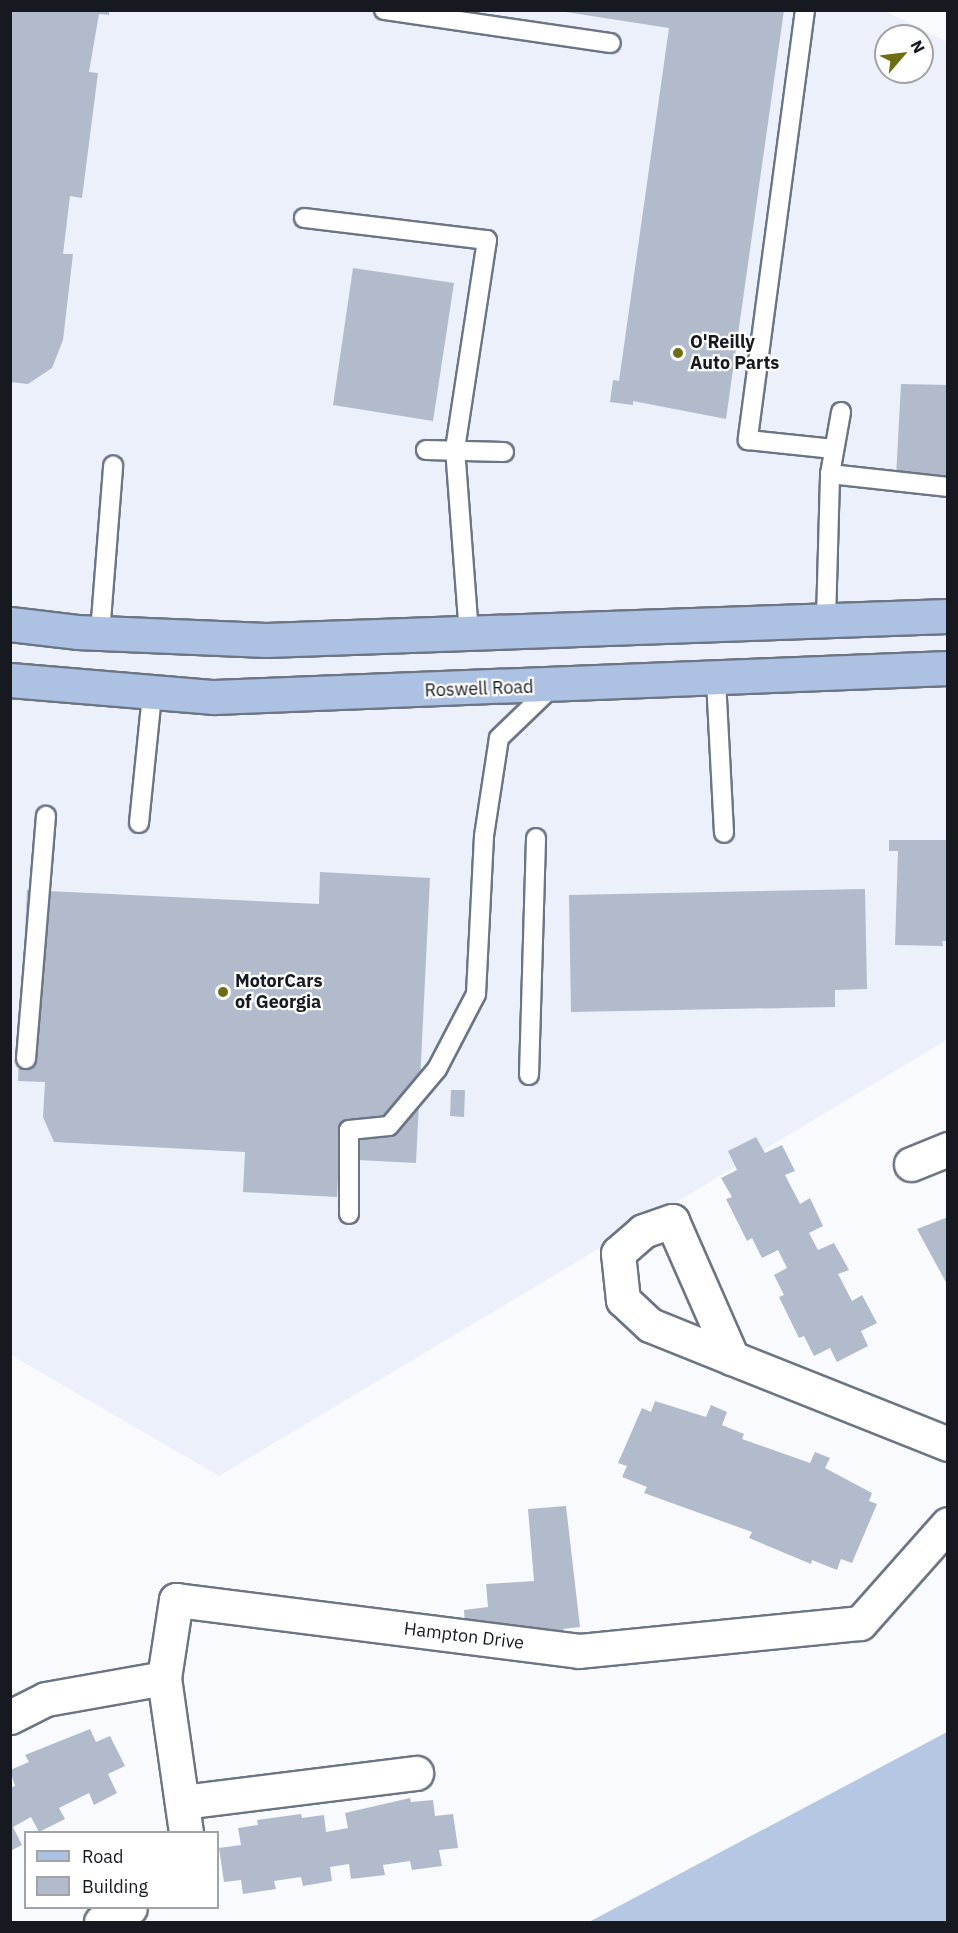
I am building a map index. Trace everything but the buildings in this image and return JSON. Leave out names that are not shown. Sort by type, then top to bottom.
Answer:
[{"type":"main road","points":[[10,624],[100,633],[266,640],[469,635],[948,616]]},
{"type":"main road","name":"Roswell Road","points":[[10,680],[152,695],[552,687],[948,668]]},
{"type":"street","points":[[911,1164],[948,1149]]},
{"type":"street","points":[[732,1358],[672,1221],[643,1231],[618,1253],[623,1300],[650,1325],[732,1358],[948,1444]]},
{"type":"street","name":"Hampton Drive","points":[[164,1678],[176,1600],[579,1651],[860,1623],[948,1524]]},
{"type":"street","points":[[10,1717],[46,1699],[164,1678],[184,1817],[416,1773]]},
{"type":"street","points":[[101,1923],[127,1909]]},
{"type":"lane","points":[[384,10],[611,42]]},
{"type":"lane","points":[[806,10],[748,440],[834,448]]},
{"type":"lane","points":[[304,218],[487,240],[455,448],[469,635]]},
{"type":"lane","points":[[826,620],[830,474],[841,412]]},
{"type":"lane","points":[[426,450],[455,448],[504,452]]},
{"type":"lane","points":[[100,633],[112,466]]},
{"type":"lane","points":[[830,474],[948,487]]},
{"type":"lane","points":[[716,680],[724,833]]},
{"type":"lane","points":[[349,1214],[349,1130],[390,1126],[436,1069],[476,994],[484,836],[499,738],[552,687]]},
{"type":"lane","points":[[139,823],[152,695]]},
{"type":"lane","points":[[27,1059],[46,816]]},
{"type":"lane","points":[[529,1076],[536,838]]},
{"type":"shaded area","points":[[883,10],[911,24],[874,24],[874,84],[934,84],[934,36],[947,42],[947,1040],[219,1476],[11,1355],[11,11]]},
{"type":"shaded area","points":[[947,1732],[947,1922],[589,1922]]},
{"type":"place","name":"O'Reilly Auto Parts","points":[[678,353]]},
{"type":"place","name":"MotorCars of Georgia","points":[[223,992]]}]
